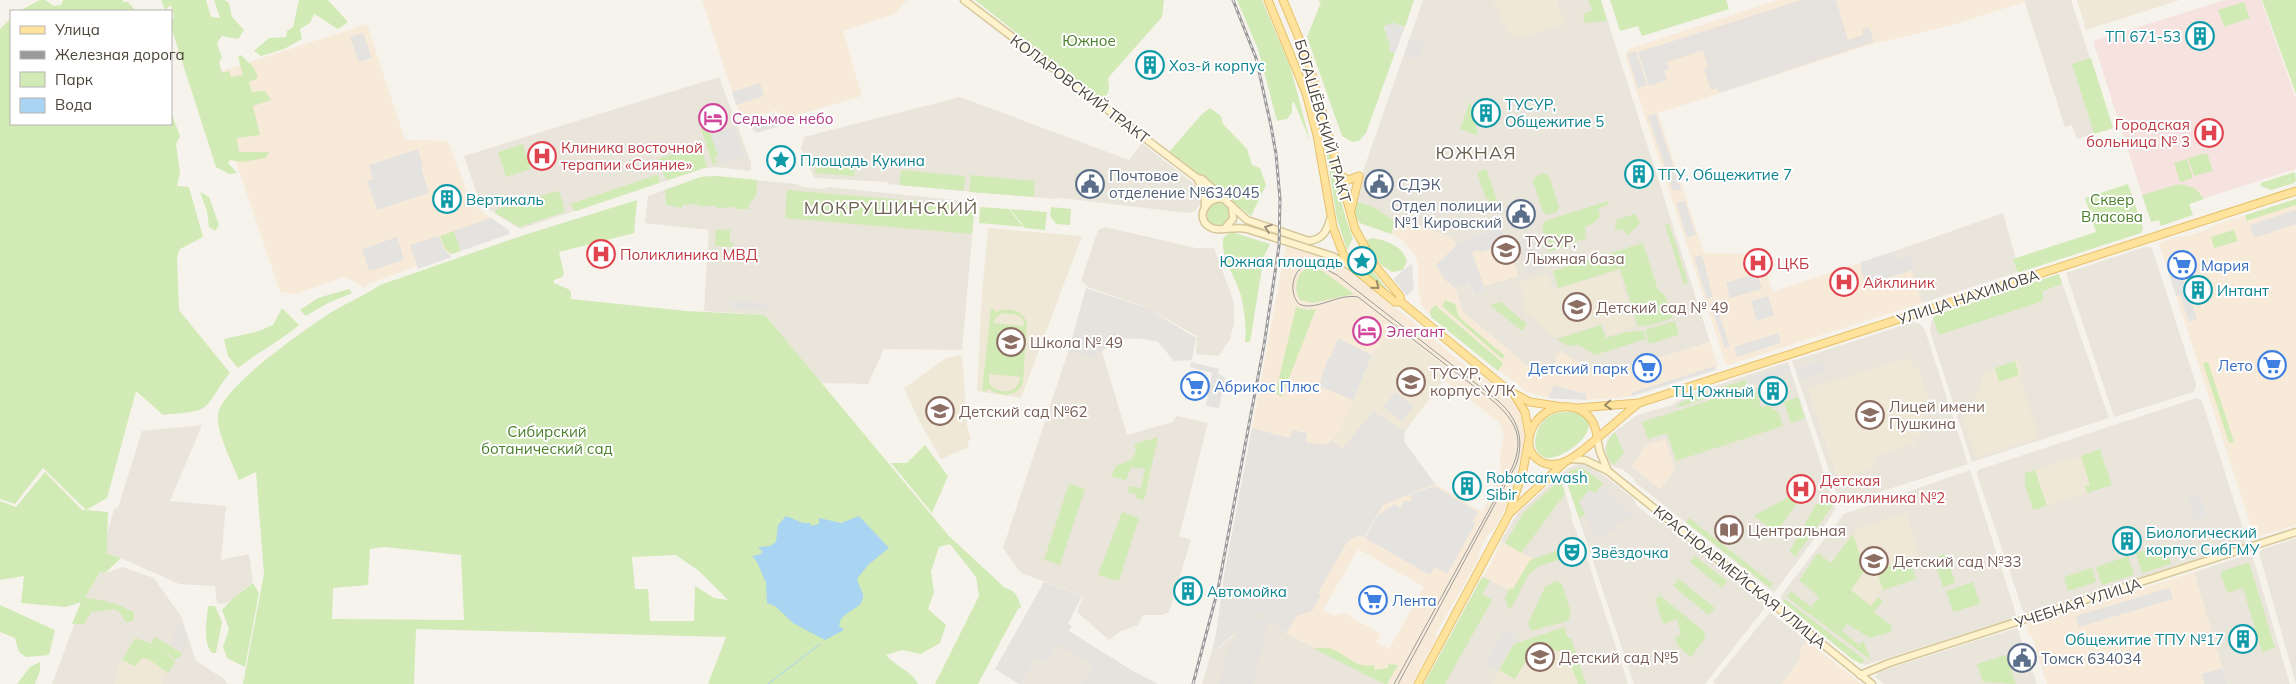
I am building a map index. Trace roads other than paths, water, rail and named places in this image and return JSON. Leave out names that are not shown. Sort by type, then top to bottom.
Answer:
[{"type":"main road","name":"КОЛАРОВСКИЙ ТРАКТ","points":[[964,0],[1197,178],[1202,179],[1247,220],[1309,241],[1316,240],[1324,234],[1331,216]]},
{"type":"main road","name":"БОГАШЁВСКИЙ ТРАКТ","points":[[1268,0],[1306,93],[1317,135],[1331,216]]},
{"type":"main road","name":"БОГАШЁВСКИЙ ТРАКТ","points":[[1283,0],[1308,60],[1350,216]]},
{"type":"main road","points":[[1340,175],[1348,180],[1359,176],[1350,216],[1359,238],[1370,257],[1384,279],[1400,296],[1402,302],[1509,391],[1530,402],[1578,408],[1592,418],[1600,452],[1608,471]]},
{"type":"main road","points":[[1197,178],[1204,191],[1205,205],[1203,216],[1206,224],[1214,229],[1242,228],[1321,252],[1352,267],[1395,302],[1402,302]]},
{"type":"main road","name":"УЛИЦА НАХИМОВА","points":[[1578,408],[1639,403],[2296,191]]},
{"type":"main road","points":[[1205,205],[1213,199],[1221,198],[1229,203],[1234,213],[1233,220],[1225,228]]},
{"type":"main road","points":[[1331,216],[1338,242],[1352,267]]},
{"type":"main road","points":[[1509,391],[1525,412],[1530,435]]},
{"type":"main road","name":"УЛИЦА НАХИМОВА","points":[[1597,438],[1639,403]]},
{"type":"main road","points":[[1418,684],[1509,514],[1523,471],[1530,435],[1536,421],[1544,413],[1563,407]]},
{"type":"main road","points":[[1509,514],[1568,460],[1597,438]]},
{"type":"main road","points":[[1528,444],[1532,454],[1539,461],[1550,464],[1568,460]]},
{"type":"main road","name":"КРАСНОАРМЕЙСКАЯ УЛИЦА","points":[[1568,460],[1585,460],[1608,471],[1872,684]]},
{"type":"main road","name":"УЧЕБНАЯ УЛИЦА","points":[[1860,675],[1884,665],[2296,532]]},
{"type":"water","points":[[786,516],[803,523],[811,523],[810,526],[819,524],[819,518],[841,523],[859,516],[889,548],[869,564],[857,579],[863,595],[862,600],[860,604],[841,620],[839,626],[844,630],[825,640],[793,623],[775,606],[767,603],[766,583],[757,562],[752,556],[761,554],[762,551],[758,547],[770,546],[776,542],[778,525]]},
{"type":"waterway","points":[[768,684],[820,644]]},
{"type":"tram line","points":[[1394,684],[1512,468],[1518,448],[1518,439],[1513,423],[1501,408],[1358,297],[1350,296],[1312,306],[1299,304],[1294,293],[1294,281],[1299,270],[1310,265],[1321,267],[1337,275],[1497,400],[1510,414],[1518,429],[1520,446],[1516,465],[1398,684]]},
{"type":"railway","points":[[1193,684],[1218,589],[1264,345],[1279,246],[1280,199],[1276,154],[1271,126],[1256,58],[1233,0]]},
{"type":"place","name":"ТП 671-53","points":[[2200,36]]},
{"type":"place","name":"Хоз-й корпус","points":[[1150,65]]},
{"type":"place","name":"ТУСУР, Общежитие 5","points":[[1486,113]]},
{"type":"place","name":"Седьмое небо","points":[[713,118]]},
{"type":"place","name":"Городская больница № 3","points":[[2209,133]]},
{"type":"place","name":"Клиника восточной терапии «Сияние»","points":[[542,156]]},
{"type":"place","name":"Площадь Кукина","points":[[781,160]]},
{"type":"place","name":"ТГУ, Общежитие 7","points":[[1639,174]]},
{"type":"place","name":"Почтовое отделение №634045","points":[[1090,184]]},
{"type":"place","name":"СДЭК","points":[[1379,184]]},
{"type":"place","name":"Вертикаль","points":[[447,199]]},
{"type":"place","name":"Отдел полиции №1 Кировский","points":[[1521,214]]},
{"type":"place","name":"ТУСУР, Лыжная база","points":[[1506,250]]},
{"type":"place","name":"Поликлиника МВД","points":[[601,254]]},
{"type":"place","name":"Южная площадь","points":[[1362,261]]},
{"type":"place","name":"ЦКБ","points":[[1758,263]]},
{"type":"place","name":"Мария","points":[[2182,265]]},
{"type":"place","name":"Айклиник","points":[[1844,282]]},
{"type":"place","name":"Интант","points":[[2198,290]]},
{"type":"place","name":"Детский сад № 49","points":[[1577,307]]},
{"type":"place","name":"Элегант","points":[[1367,331]]},
{"type":"place","name":"Школа № 49","points":[[1011,342]]},
{"type":"place","name":"Лето","points":[[2272,365]]},
{"type":"place","name":"Детский парк","points":[[1647,368]]},
{"type":"place","name":"ТУСУР, корпус УЛК","points":[[1411,382]]},
{"type":"place","name":"Абрикос Плюс","points":[[1195,386]]},
{"type":"place","name":"ТЦ Южный","points":[[1773,391]]},
{"type":"place","name":"Детский сад №62","points":[[940,411]]},
{"type":"place","name":"Лицей имени Пушкина","points":[[1870,415]]},
{"type":"place","name":"Robotcarwash Sibir","points":[[1467,486]]},
{"type":"place","name":"Детская поликлиника №2","points":[[1801,489]]},
{"type":"place","name":"Центральная","points":[[1729,530]]},
{"type":"place","name":"Биологический корпус СибГМУ","points":[[2127,541]]},
{"type":"place","name":"Звёздочка","points":[[1572,552]]},
{"type":"place","name":"Детский сад №33","points":[[1874,561]]},
{"type":"place","name":"Автомойка","points":[[1188,591]]},
{"type":"place","name":"Лента","points":[[1373,600]]},
{"type":"place","name":"Общежитие ТПУ №17","points":[[2243,639]]},
{"type":"place","name":"Детский сад №5","points":[[1540,657]]},
{"type":"place","name":"Томск 634034","points":[[2022,658]]},
{"type":"district","name":"ЮЖНАЯ","points":[[1476,152]]},
{"type":"district","name":"МОКРУШИНСКИЙ","points":[[891,207]]},
{"type":"park label","name":"Южное","points":[[1089,40]]},
{"type":"park label","name":"Сквер Власова","points":[[2112,208]]},
{"type":"park label","name":"Сибирский ботанический сад","points":[[547,440]]}]
